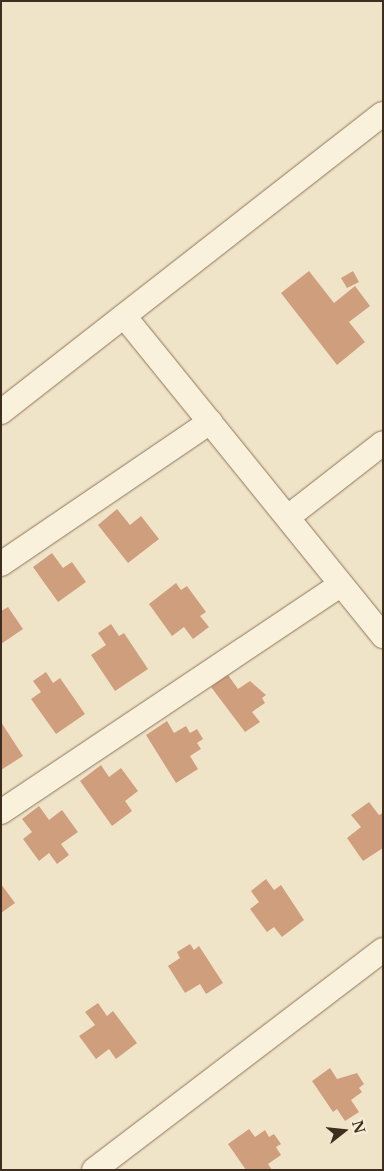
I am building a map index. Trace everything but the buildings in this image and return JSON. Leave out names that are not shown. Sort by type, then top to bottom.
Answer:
[{"type":"street","points":[[1,412],[383,114]]},
{"type":"street","points":[[124,316],[383,636]]},
{"type":"street","points":[[1,564],[210,422]]},
{"type":"street","points":[[288,517],[383,443]]},
{"type":"street","points":[[1,812],[341,584]]},
{"type":"street","points":[[94,1170],[383,950]]}]
